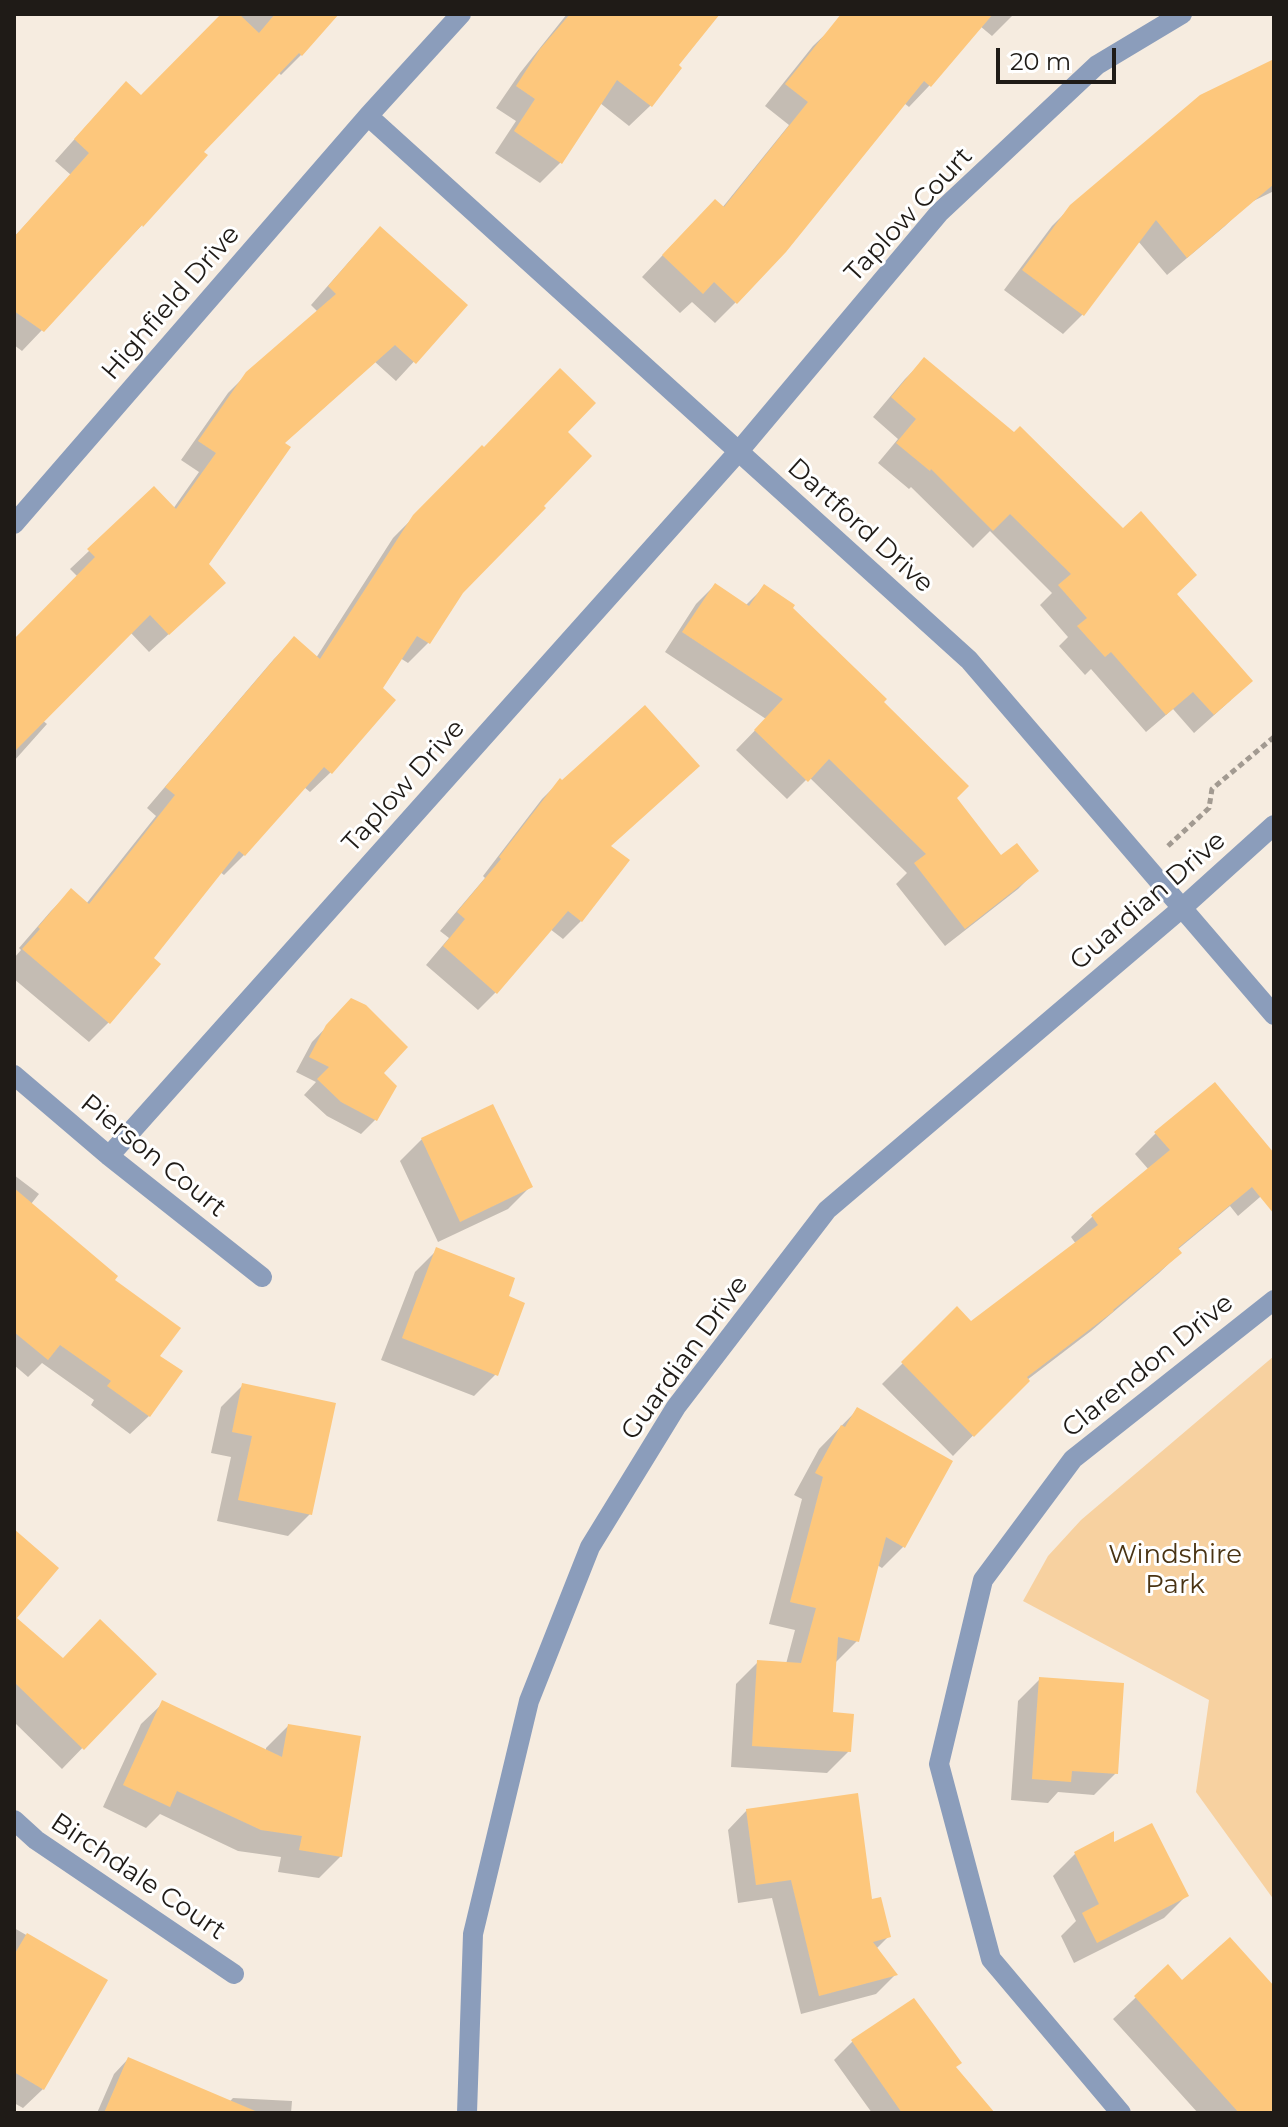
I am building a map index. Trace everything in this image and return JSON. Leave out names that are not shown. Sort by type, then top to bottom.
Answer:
[{"type":"street","name":"Highfield Drive","points":[[14,524],[368,116],[461,14]]},
{"type":"street","name":"Taplow Court","points":[[739,451],[939,213],[1097,65],[1182,14]]},
{"type":"street","name":"Dartford Drive","points":[[368,116],[969,660],[1274,1015]]},
{"type":"street","name":"Taplow Drive","points":[[109,1156],[739,451]]},
{"type":"street","name":"Guardian Drive","points":[[467,2113],[473,1934],[529,1701],[590,1547],[676,1407],[827,1210],[1182,908],[1274,825]]},
{"type":"street","name":"Pierson Court","points":[[14,1075],[109,1156],[262,1277]]},
{"type":"street","name":"Clarendon Drive","points":[[1121,2113],[991,1959],[939,1764],[983,1580],[1073,1459],[1274,1300]]},
{"type":"street","name":"Birchdale Court","points":[[14,1820],[36,1840],[234,1974]]},
{"type":"path","points":[[1147,866],[1209,808],[1212,789],[1274,737]]},
{"type":"green space","name":"Windshire Park","points":[[1274,1356],[1274,1900],[1196,1792],[1209,1700],[1023,1601],[1048,1556],[1081,1520]]},
{"type":"building","points":[[221,14],[239,14],[259,33],[275,14],[339,14],[302,56],[299,53],[204,152],[208,155],[44,332],[14,311],[14,237],[89,153],[74,139],[126,81],[141,95]]},
{"type":"building","points":[[570,14],[720,14],[679,65],[682,68],[652,107],[617,80],[562,164],[514,131],[535,99],[516,86],[540,49]]},
{"type":"building","points":[[841,14],[993,14],[931,87],[924,81],[786,252],[737,304],[714,282],[703,294],[662,255],[715,199],[724,207],[808,102],[785,84]]},
{"type":"building","points":[[1274,59],[1274,184],[1187,258],[1156,220],[1084,316],[1022,270],[1070,205],[1200,95]]},
{"type":"building","points":[[380,226],[468,305],[416,364],[395,345],[285,443],[291,447],[209,564],[226,583],[169,635],[150,615],[14,752],[14,639],[95,557],[87,549],[154,486],[176,509],[216,453],[198,441],[246,372],[336,294],[328,286]]},
{"type":"building","points":[[924,357],[1014,432],[1020,426],[1123,528],[1141,511],[1197,575],[1177,594],[1253,681],[1214,715],[1193,692],[1166,715],[1111,652],[1105,657],[1077,626],[1087,618],[1058,585],[1071,574],[1010,514],[993,531],[931,469],[896,443],[916,419],[891,397]]},
{"type":"building","points":[[560,368],[596,403],[568,432],[592,456],[463,593],[430,644],[417,636],[383,688],[396,700],[332,774],[324,767],[245,856],[239,851],[154,958],[161,964],[110,1024],[22,949],[71,888],[89,904],[175,795],[165,787],[294,636],[320,659],[413,515]]},
{"type":"building","points":[[715,583],[749,606],[764,584],[795,605],[793,608],[887,699],[884,702],[969,786],[957,798],[1001,855],[1017,843],[1039,871],[965,929],[914,863],[926,854],[829,759],[808,782],[754,730],[783,699],[682,632]]},
{"type":"building","points":[[645,705],[700,766],[611,846],[630,860],[582,922],[568,911],[497,994],[443,946],[465,919],[457,912],[501,859],[499,857],[560,778],[562,780]]},
{"type":"building","points":[[351,998],[366,1005],[408,1047],[384,1073],[397,1086],[377,1121],[341,1102],[317,1079],[329,1067],[309,1057],[326,1025]]},
{"type":"building","points":[[1215,1082],[1274,1153],[1274,1214],[1252,1187],[1178,1248],[1182,1253],[1114,1311],[1027,1377],[1030,1381],[974,1437],[901,1362],[957,1306],[971,1321],[1098,1225],[1091,1215],[1170,1150],[1154,1132]]},
{"type":"building","points":[[493,1104],[533,1187],[460,1222],[421,1138]]},
{"type":"building","points":[[14,1188],[118,1276],[115,1280],[181,1328],[160,1356],[183,1371],[150,1417],[107,1386],[111,1381],[60,1345],[48,1360],[14,1332]]},
{"type":"building","points":[[436,1247],[515,1278],[509,1296],[525,1303],[498,1376],[402,1338]]},
{"type":"building","points":[[242,1383],[336,1403],[312,1515],[238,1500],[252,1436],[232,1432]]},
{"type":"building","points":[[857,1407],[953,1461],[905,1548],[886,1537],[859,1642],[838,1637],[833,1712],[854,1714],[851,1752],[752,1746],[757,1660],[801,1663],[816,1608],[790,1602],[823,1477],[815,1473],[841,1425],[845,1427]]},
{"type":"building","points":[[14,1529],[59,1568],[17,1618],[63,1658],[100,1619],[157,1674],[84,1750],[14,1682]]},
{"type":"building","points":[[1039,1677],[1124,1683],[1118,1774],[1072,1771],[1071,1782],[1032,1779]]},
{"type":"building","points":[[162,1700],[282,1757],[288,1724],[361,1736],[342,1857],[299,1850],[302,1836],[261,1830],[177,1791],[170,1807],[123,1785]]},
{"type":"building","points":[[858,1793],[872,1899],[881,1897],[891,1937],[873,1942],[898,1975],[819,1996],[791,1880],[756,1885],[746,1809]]},
{"type":"building","points":[[1152,1823],[1189,1896],[1097,1943],[1082,1913],[1099,1904],[1074,1852],[1114,1831],[1114,1842]]},
{"type":"building","points":[[27,1933],[108,1980],[44,2090],[14,2072],[14,1955]]},
{"type":"building","points":[[1230,1937],[1274,1986],[1274,2113],[1239,2113],[1134,1996],[1168,1964],[1182,1980]]},
{"type":"building","points":[[914,1998],[962,2063],[956,2067],[995,2113],[902,2113],[851,2040]]},
{"type":"building","points":[[128,2057],[260,2113],[104,2113]]}]
